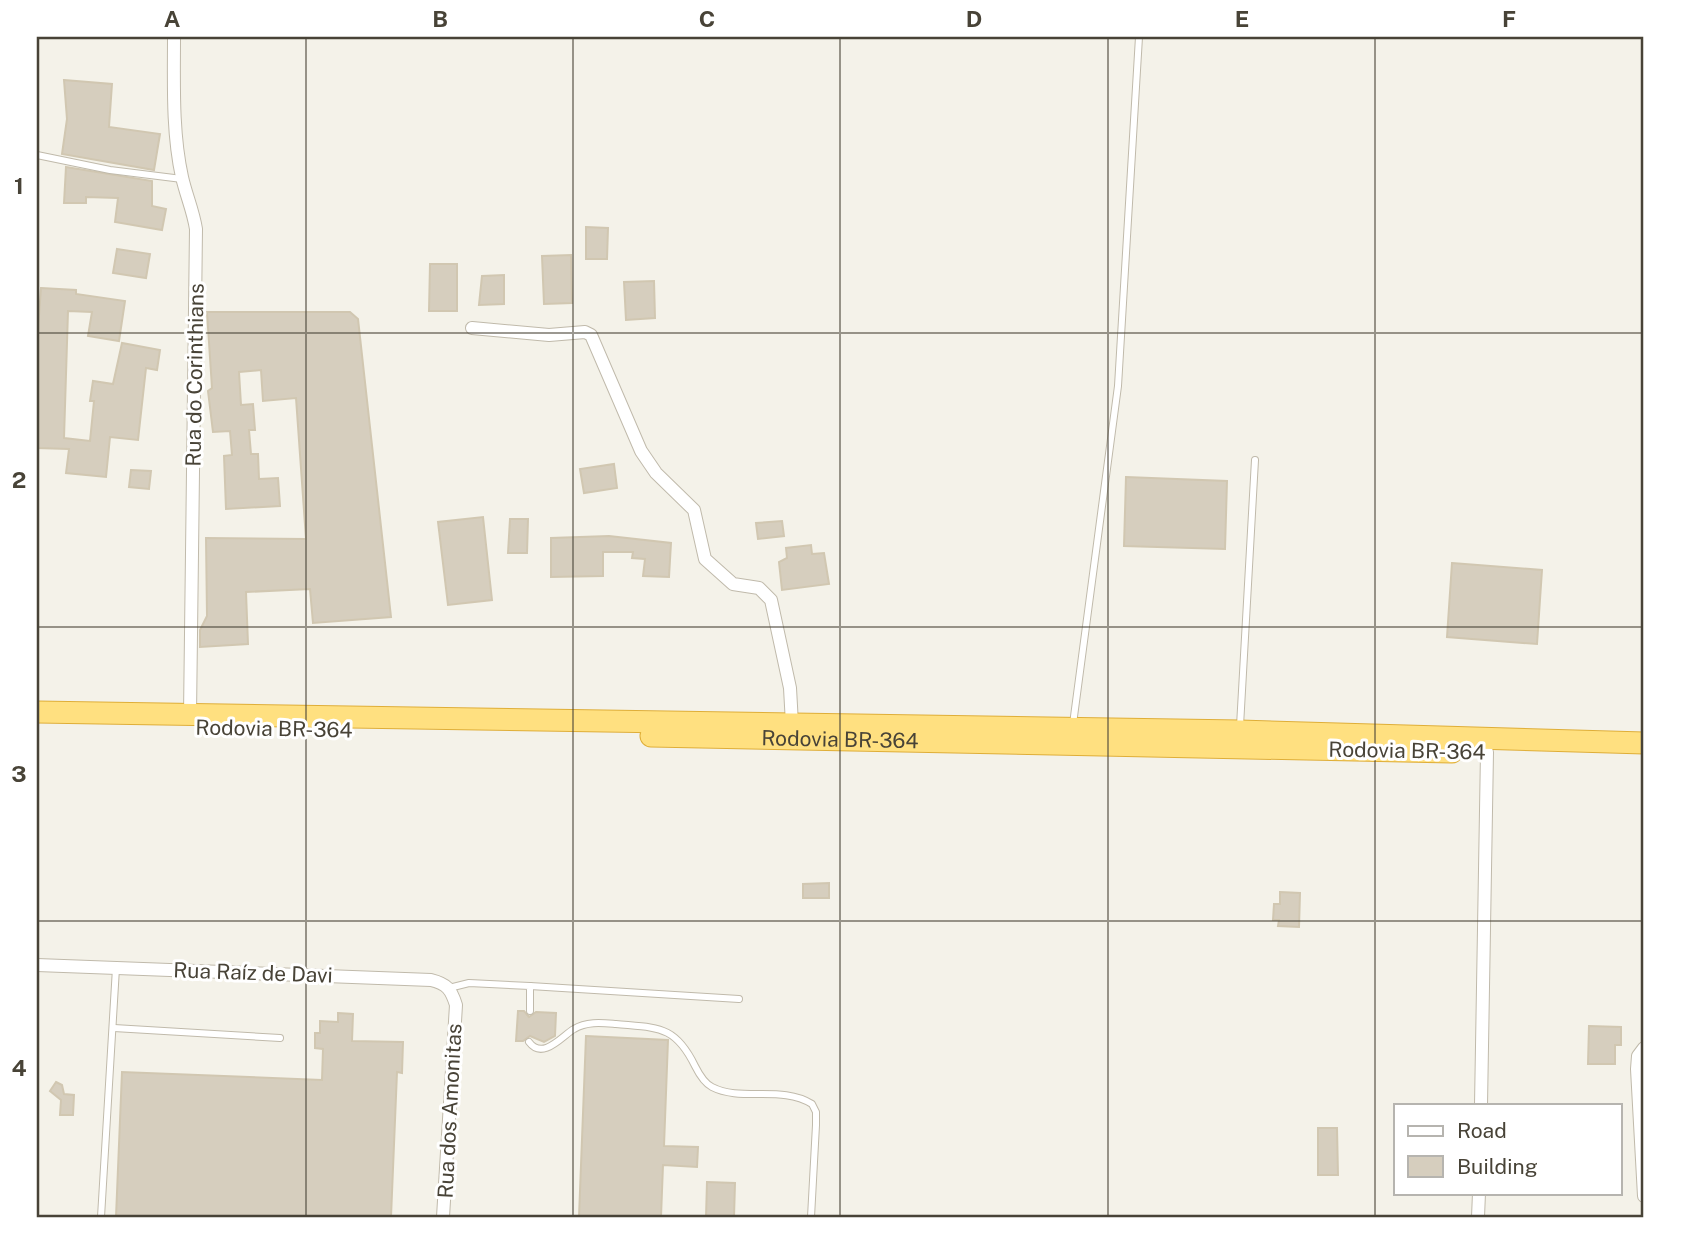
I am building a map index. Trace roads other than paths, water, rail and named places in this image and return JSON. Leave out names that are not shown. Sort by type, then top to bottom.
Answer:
[{"type":"highway","points":[[37,712],[1240,731],[1644,743]]},
{"type":"highway","name":"Rodovia BR-364","points":[[37,724],[1644,754]]},
{"type":"street","name":"Rua do Corinthians","points":[[174,37],[177,128],[182,179],[194,213],[196,270],[190,715]]},
{"type":"street","points":[[472,328],[591,335],[641,452],[656,472],[694,509],[705,559],[733,584],[759,588],[771,600],[790,688],[792,724]]},
{"type":"street","points":[[1480,1104],[1487,752]]},
{"type":"street","name":"Rua Raíz de Davi","points":[[37,965],[431,980],[449,988]]},
{"type":"street","name":"Rua dos Amonitas","points":[[443,1217],[456,1005],[449,988]]},
{"type":"street","points":[[1644,1048],[1638,1056],[1637,1069],[1644,1196]]},
{"type":"street","points":[[1478,1217],[1479,1194]]},
{"type":"lane","points":[[1072,729],[1118,386],[1139,37]]},
{"type":"lane","points":[[37,155],[110,170],[182,179]]},
{"type":"lane","points":[[1240,731],[1255,460]]},
{"type":"lane","points":[[102,1217],[116,968]]},
{"type":"lane","points":[[449,988],[469,983],[739,999]]},
{"type":"lane","points":[[530,986],[530,1011]]},
{"type":"lane","points":[[529,1042],[536,1046],[556,1045],[573,1029],[587,1024],[661,1028],[675,1035],[687,1049],[700,1076],[711,1087],[788,1095],[812,1104],[816,1125],[811,1217]]},
{"type":"lane","points":[[114,1028],[280,1038]]}]
